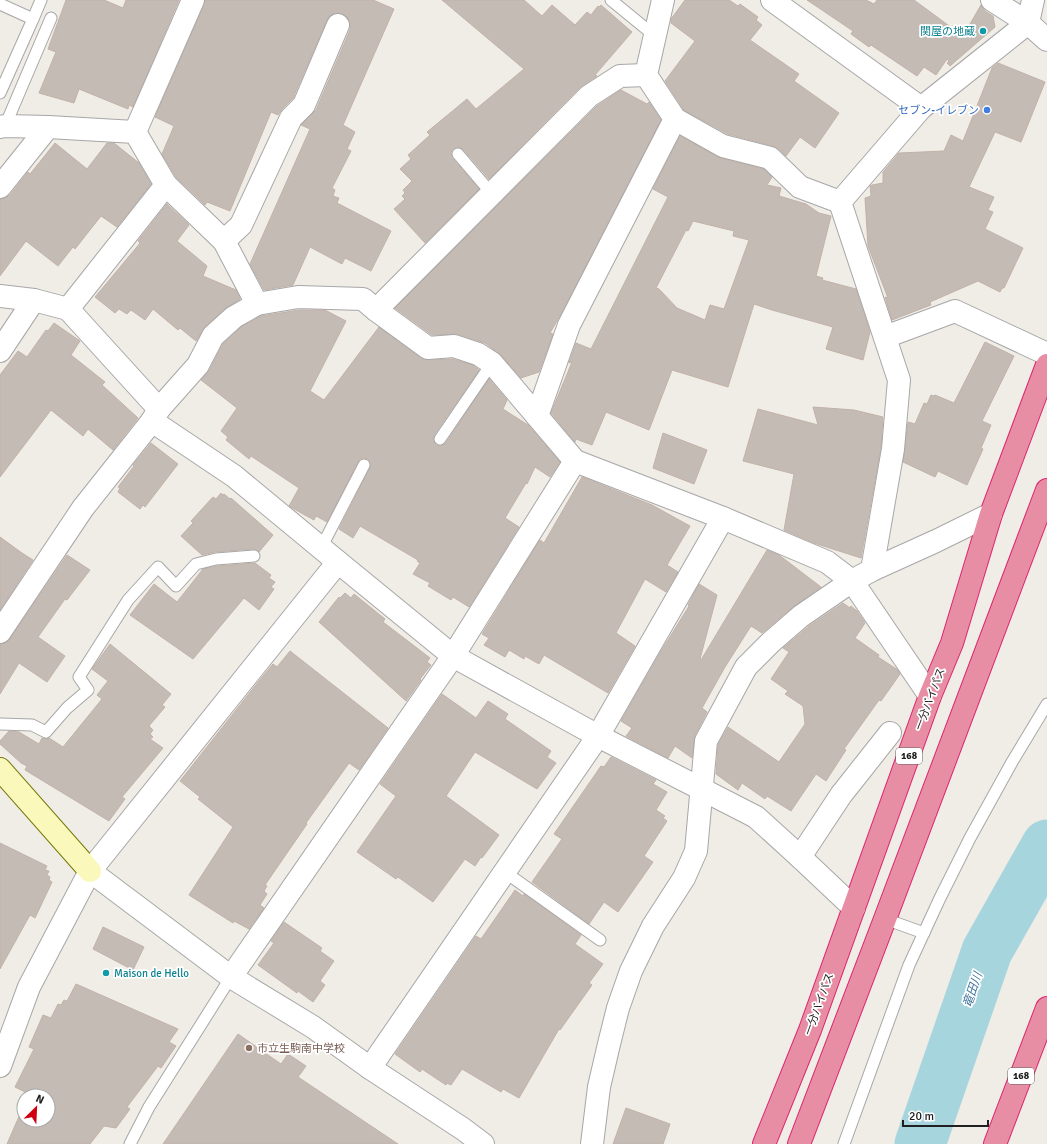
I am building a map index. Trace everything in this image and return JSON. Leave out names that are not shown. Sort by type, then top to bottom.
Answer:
[{"type":"highway","name":"一分バイパス","points":[[764,1144],[810,1030],[930,696],[952,643],[991,514],[1047,365]]},
{"type":"highway","points":[[799,1144],[1047,490]]},
{"type":"highway","name":"168","points":[[995,1144],[1047,1008]]},
{"type":"street","points":[[135,132],[193,0]]},
{"type":"street","points":[[663,0],[646,75],[675,119],[723,146],[770,158],[800,188],[840,202]]},
{"type":"street","points":[[772,0],[921,108]]},
{"type":"street","points":[[992,0],[1028,23],[1047,40]]},
{"type":"street","points":[[840,202],[921,108],[1028,23],[1033,0]]},
{"type":"street","points":[[224,241],[241,225],[291,118],[304,105],[338,25]]},
{"type":"street","points":[[376,310],[589,96],[620,76],[646,75]]},
{"type":"street","points":[[537,416],[569,324],[675,119]]},
{"type":"street","points":[[3,126],[135,132]]},
{"type":"street","points":[[0,187],[48,127]]},
{"type":"street","points":[[135,132],[166,185],[224,241],[257,304]]},
{"type":"street","points":[[68,309],[166,185]]},
{"type":"street","points":[[840,202],[899,380],[893,449],[872,570]]},
{"type":"street","points":[[0,296],[34,300],[68,309],[156,415],[234,476],[453,656],[598,736],[756,817],[854,908]]},
{"type":"street","points":[[0,632],[82,508],[198,365],[213,336],[234,317],[257,304],[298,297],[364,299],[376,310],[428,348],[454,346],[478,354],[492,363],[575,461],[723,518],[826,562],[852,581],[930,696]]},
{"type":"street","points":[[0,351],[34,300]]},
{"type":"street","points":[[885,337],[954,311],[1047,354]]},
{"type":"street","points":[[231,977],[453,656],[575,461]]},
{"type":"street","points":[[592,1144],[599,1087],[618,1008],[632,971],[653,926],[684,878],[696,851],[706,741],[746,667],[771,642],[801,616],[852,581],[872,570],[991,514]]},
{"type":"street","points":[[370,1068],[598,736],[723,518]]},
{"type":"street","points":[[0,1066],[29,987],[90,871],[338,562]]},
{"type":"street","points":[[800,857],[840,795],[890,733]]},
{"type":"street","points":[[0,769],[90,871],[231,977],[313,1027],[370,1068],[463,1129],[483,1144]]},
{"type":"lane","points":[[0,93],[41,0]]},
{"type":"lane","points":[[611,0],[655,36]]},
{"type":"lane","points":[[0,4],[33,19]]},
{"type":"lane","points":[[3,126],[51,18]]},
{"type":"lane","points":[[458,154],[492,194]]},
{"type":"lane","points":[[440,439],[492,363]]},
{"type":"lane","points":[[321,548],[364,465]]},
{"type":"lane","points":[[0,724],[32,725],[46,732],[67,708],[88,690],[79,677],[128,600],[158,567],[176,586],[196,564],[216,559],[254,556]]},
{"type":"lane","points":[[844,1144],[910,965],[940,898],[970,838],[1012,762],[1047,704]]},
{"type":"lane","points":[[505,872],[600,940]]},
{"type":"lane","points":[[885,919],[924,933]]},
{"type":"lane","points":[[130,1144],[149,1106],[231,977]]},
{"type":"building","points":[[66,0],[104,0],[123,8],[126,0],[179,0],[133,107],[129,105],[128,109],[79,89],[74,103],[39,93],[56,52],[48,49]]},
{"type":"building","points":[[205,0],[373,0],[394,9],[343,125],[355,132],[347,149],[351,151],[332,188],[335,190],[333,196],[339,198],[337,203],[391,231],[371,271],[345,258],[342,264],[310,247],[293,285],[264,290],[250,264],[310,129],[301,125],[316,110],[350,30],[348,18],[343,14],[336,13],[331,15],[327,20],[293,98],[278,115],[271,112],[230,211],[207,202],[205,205],[176,177],[162,154],[174,126],[155,117]]},
{"type":"building","points":[[442,0],[524,0],[542,16],[552,5],[575,25],[587,12],[591,15],[598,6],[599,7],[601,5],[632,32],[595,75],[597,76],[580,87],[489,179],[463,149],[457,147],[453,149],[451,152],[452,158],[479,189],[425,243],[394,209],[405,199],[402,196],[405,193],[403,190],[412,181],[400,169],[411,159],[408,155],[430,135],[427,132],[467,99],[476,109],[524,69]]},
{"type":"building","points":[[685,0],[729,0],[738,6],[740,4],[758,17],[756,20],[762,25],[750,40],[799,74],[794,81],[839,113],[815,148],[800,137],[786,156],[779,149],[773,146],[728,134],[684,110],[665,81],[695,41],[671,23],[671,19]]},
{"type":"building","points":[[807,0],[866,0],[874,4],[877,0],[914,0],[963,36],[981,5],[985,11],[993,16],[995,27],[950,66],[947,63],[949,61],[947,59],[936,75],[924,67],[917,76],[871,45],[869,47],[851,34],[853,31]]},
{"type":"building","points":[[998,63],[1045,82],[1021,142],[995,132],[969,187],[994,197],[988,210],[993,212],[985,229],[1023,248],[1004,288],[1002,288],[1000,292],[978,281],[930,302],[931,305],[892,320],[885,297],[888,298],[868,246],[865,198],[871,196],[870,186],[883,183],[883,172],[899,153],[944,151],[951,135],[963,141],[992,68]]},
{"type":"building","points":[[621,90],[647,104],[649,102],[661,120],[550,333],[553,334],[539,372],[521,378],[501,355],[485,343],[458,334],[432,335],[395,308],[597,106]]},
{"type":"building","points":[[680,136],[720,158],[764,169],[772,177],[767,185],[781,188],[779,196],[806,204],[819,213],[831,216],[816,276],[823,278],[822,280],[856,289],[870,332],[863,360],[826,349],[833,327],[754,304],[728,387],[672,370],[649,430],[606,412],[592,445],[576,439],[575,442],[551,413],[572,362],[569,363],[576,343],[591,349],[668,197],[653,189]],"holes":[[[693,221],[734,231],[733,236],[749,240],[724,309],[710,305],[705,320],[677,308],[659,289],[656,288],[686,230],[688,231]]]},
{"type":"building","points":[[55,143],[87,169],[107,143],[114,143],[139,163],[151,184],[117,227],[101,216],[75,249],[73,247],[58,266],[26,241],[0,276],[0,199],[10,195],[28,172],[30,174]]},
{"type":"building","points":[[167,204],[189,225],[177,241],[207,266],[203,276],[236,290],[240,299],[226,308],[205,327],[196,341],[180,328],[178,330],[153,309],[145,320],[131,310],[127,314],[119,309],[115,313],[95,297],[140,243],[138,241]]},
{"type":"building","points":[[299,310],[325,310],[346,321],[310,391],[324,400],[379,327],[421,358],[429,360],[452,359],[473,365],[479,370],[434,435],[433,439],[436,445],[440,446],[446,443],[489,379],[507,400],[503,409],[528,425],[560,462],[550,477],[535,467],[527,484],[526,483],[505,518],[519,527],[469,607],[453,597],[451,600],[428,586],[430,583],[413,574],[420,563],[417,561],[418,560],[360,526],[353,538],[339,529],[370,468],[371,464],[368,459],[363,458],[358,462],[327,522],[316,516],[314,520],[289,506],[299,488],[251,456],[249,459],[226,440],[228,437],[221,431],[237,408],[201,380],[209,371],[223,344],[241,327],[261,316]]},
{"type":"building","points":[[54,323],[80,341],[71,355],[105,382],[102,385],[138,418],[113,450],[88,429],[83,436],[51,410],[0,477],[0,375],[18,351],[27,357],[46,330],[48,331]]},
{"type":"building","points":[[985,342],[1014,356],[982,421],[991,425],[981,448],[983,449],[967,485],[938,471],[935,477],[903,462],[908,422],[915,424],[924,403],[927,404],[931,395],[935,395],[954,403]]},
{"type":"building","points":[[813,407],[854,410],[883,417],[881,447],[861,558],[814,543],[784,530],[794,474],[743,461],[758,409],[818,425]]},
{"type":"building","points":[[663,433],[707,450],[694,484],[653,468]]},
{"type":"building","points":[[151,443],[178,464],[145,507],[143,505],[140,509],[118,492],[120,488],[118,487],[134,466],[133,465]]},
{"type":"building","points":[[582,477],[652,505],[690,526],[667,565],[678,572],[666,592],[645,579],[616,633],[635,646],[608,693],[544,655],[539,664],[525,656],[524,659],[509,650],[505,657],[484,645],[489,638],[482,634],[540,540],[544,543]]},
{"type":"building","points":[[221,493],[230,499],[231,498],[273,535],[259,552],[253,549],[215,552],[202,555],[181,536],[193,523],[191,521],[213,497],[216,499]]},
{"type":"building","points":[[0,537],[33,560],[0,610]]},
{"type":"building","points":[[767,550],[779,555],[821,587],[793,607],[762,633],[751,626],[725,667],[702,708],[707,712],[695,735],[692,758],[675,746],[668,758],[626,736],[632,728],[621,721],[689,606],[688,605],[699,584],[717,595],[700,659],[701,660]]},
{"type":"building","points":[[67,555],[90,570],[67,600],[65,599],[38,637],[65,656],[47,682],[19,663],[0,694],[0,644],[6,643],[10,639]]},
{"type":"building","points":[[255,563],[271,575],[269,578],[275,582],[271,587],[274,589],[259,610],[244,598],[193,659],[130,615],[154,584],[177,602],[203,569],[217,566]]},
{"type":"building","points":[[345,593],[351,598],[354,594],[385,619],[383,622],[430,658],[427,662],[431,665],[406,701],[319,622],[339,597],[340,598]]},
{"type":"building","points":[[843,603],[850,608],[851,606],[857,611],[865,623],[855,638],[879,655],[878,657],[898,670],[900,674],[881,701],[879,700],[844,749],[846,750],[826,781],[816,774],[791,811],[767,796],[765,799],[742,783],[738,790],[716,774],[718,745],[728,727],[779,762],[805,724],[803,706],[785,694],[788,691],[771,679],[789,652],[783,648],[809,626]]},
{"type":"building","points":[[110,644],[171,694],[162,705],[165,707],[149,726],[153,730],[150,734],[153,737],[150,739],[163,748],[122,797],[125,799],[109,821],[25,770],[27,766],[21,763],[0,744],[0,741],[9,731],[19,732],[39,744],[42,738],[49,738],[63,747],[102,699],[97,695],[108,681],[92,669]]},
{"type":"building","points":[[290,651],[388,728],[359,770],[349,763],[306,823],[307,824],[265,885],[267,886],[264,891],[267,894],[260,905],[264,908],[249,929],[234,921],[233,923],[189,895],[233,827],[198,799],[200,797],[180,781],[273,664],[277,667]]},
{"type":"building","points":[[442,694],[476,718],[488,701],[508,714],[505,719],[551,751],[547,757],[556,763],[537,789],[475,752],[446,796],[499,835],[475,866],[465,859],[433,902],[398,877],[396,879],[357,852],[396,796],[380,784]]},
{"type":"building","points":[[611,757],[656,780],[653,784],[667,792],[656,810],[665,816],[663,818],[667,821],[644,856],[653,862],[618,912],[604,902],[589,924],[532,882],[562,839],[554,834],[601,766],[604,767]]},
{"type":"building","points":[[0,843],[47,866],[45,870],[49,871],[47,875],[50,877],[49,880],[52,882],[35,918],[30,915],[0,969]]},
{"type":"building","points":[[515,890],[523,896],[524,894],[581,935],[575,944],[603,964],[589,983],[592,985],[560,1030],[559,1029],[519,1098],[503,1089],[501,1092],[462,1069],[451,1085],[447,1083],[446,1085],[422,1069],[420,1072],[395,1054],[476,936],[481,939]]},
{"type":"building","points":[[284,922],[322,948],[320,951],[334,961],[320,981],[325,985],[313,1002],[298,991],[297,993],[258,965],[274,943],[271,941]]},
{"type":"building","points":[[103,927],[144,947],[133,970],[93,949]]},
{"type":"building","points":[[76,984],[178,1029],[169,1042],[176,1046],[161,1068],[158,1066],[127,1107],[130,1109],[116,1128],[104,1126],[90,1144],[7,1144],[16,1123],[16,1128],[56,1128],[56,1088],[15,1087],[34,1049],[29,1047],[43,1015],[51,1018],[58,1004],[61,1005],[64,1000],[67,1001]]},
{"type":"building","name":"市立生駒南中学校","points":[[238,1034],[281,1064],[288,1054],[306,1066],[298,1077],[398,1144],[163,1144]]},
{"type":"building","points":[[626,1108],[670,1124],[663,1144],[613,1144]]},
{"type":"waterway","name":"竜田川","points":[[920,1144],[987,951],[1047,845]]},
{"type":"place","name":"関屋の地蔵","points":[[983,31]]},
{"type":"place","name":"セブン-イレブン","points":[[987,110]]},
{"type":"place","name":"Maison de Hello","points":[[106,973]]},
{"type":"place","name":"市立生駒南中学校","points":[[249,1048]]}]
